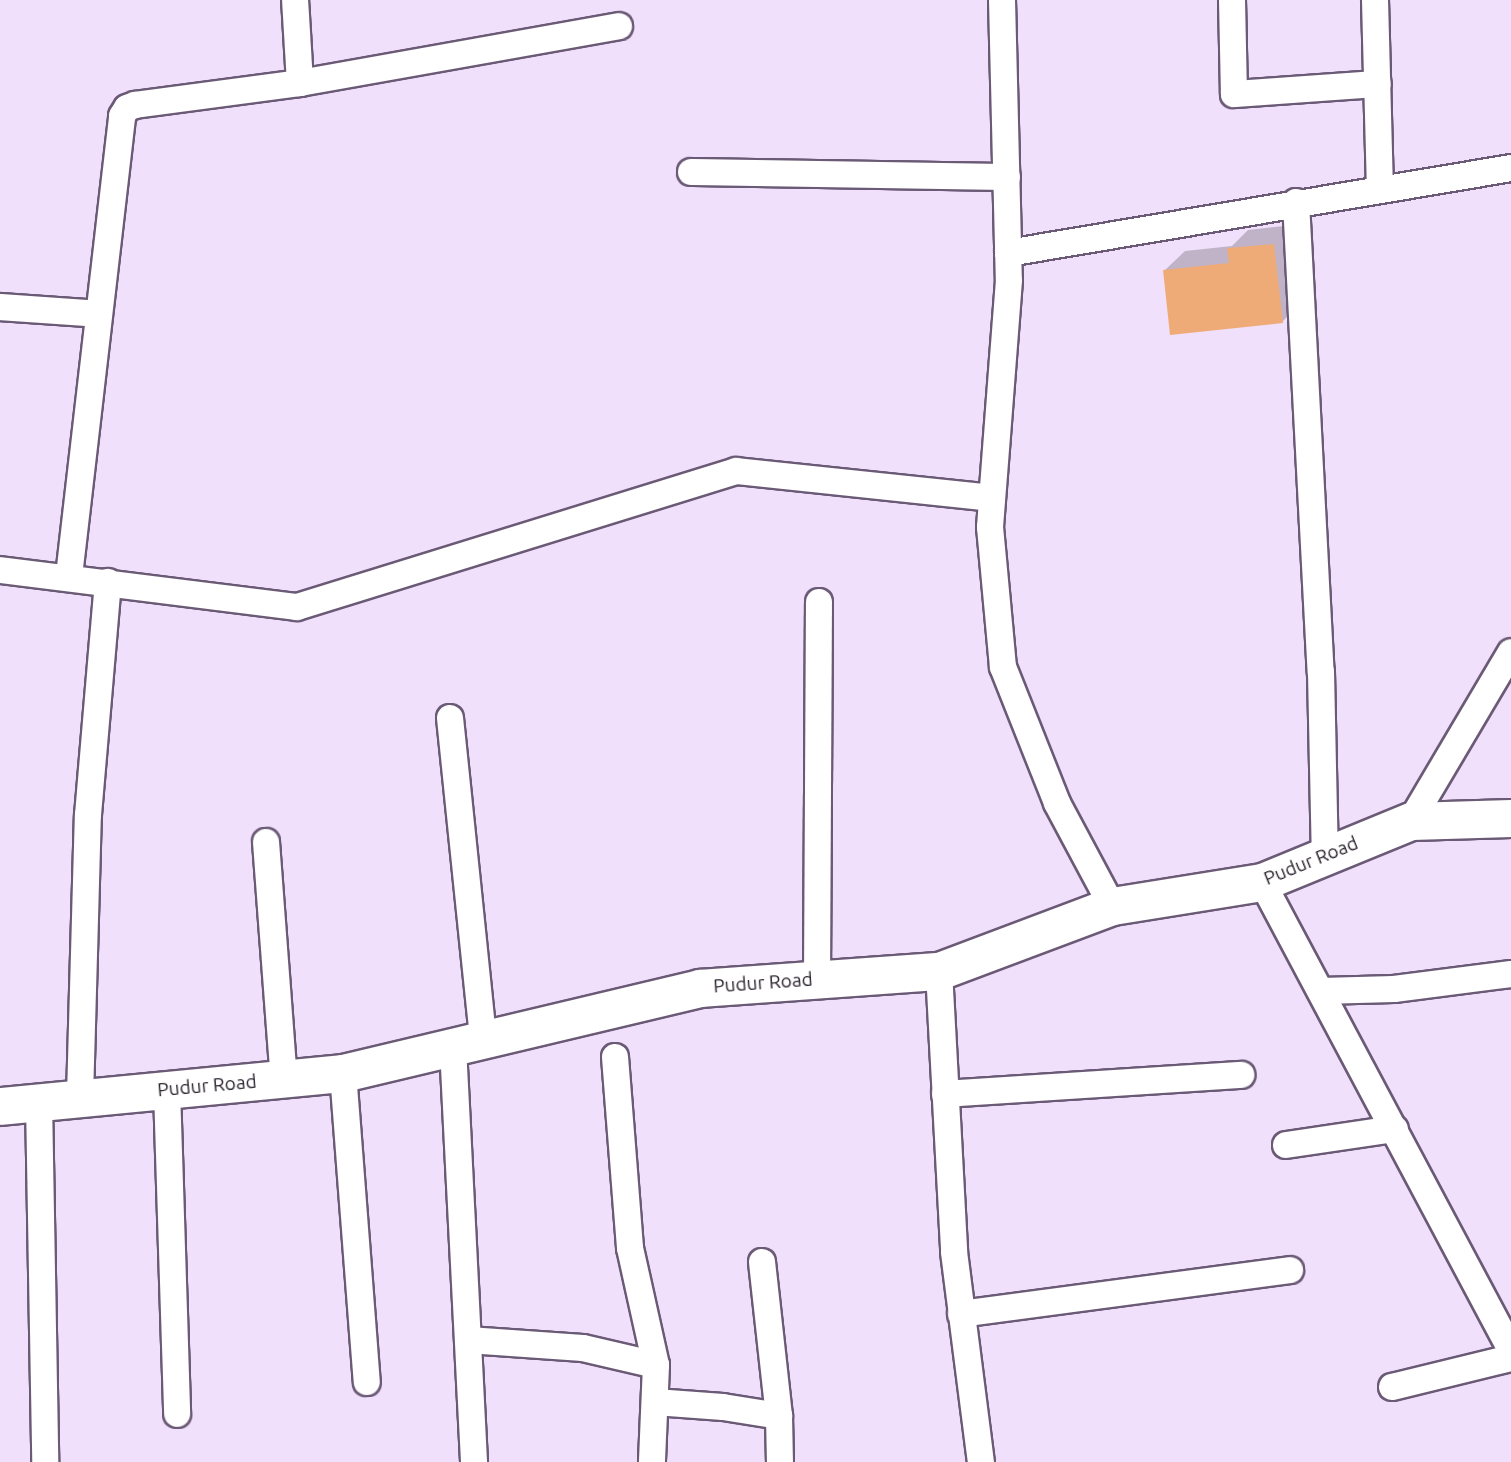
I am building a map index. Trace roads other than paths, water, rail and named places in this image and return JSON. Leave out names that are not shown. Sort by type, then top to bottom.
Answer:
[{"type":"street","points":[[295,0],[300,83]]},
{"type":"street","points":[[1002,0],[1009,280],[989,527],[1003,667],[1057,803],[1112,906]]},
{"type":"street","points":[[1232,0],[1234,94],[1378,83]]},
{"type":"street","points":[[1375,0],[1380,188]]},
{"type":"street","points":[[69,576],[122,116],[127,108],[300,83],[619,26]]},
{"type":"street","points":[[1008,253],[1296,202],[1511,168]]},
{"type":"street","points":[[691,172],[1007,177]]},
{"type":"street","points":[[1296,202],[1321,672],[1325,856]]},
{"type":"street","points":[[0,307],[99,314]]},
{"type":"street","points":[[0,569],[297,607],[736,471],[992,498]]},
{"type":"street","points":[[80,1097],[88,815],[108,582]]},
{"type":"street","points":[[817,980],[820,602]]},
{"type":"street","points":[[1411,821],[1511,652]]},
{"type":"street","points":[[450,718],[468,1044],[468,1340],[474,1462]]},
{"type":"street","name":"Pudur Road","points":[[0,1106],[343,1073],[700,988],[939,971],[1112,906],[1262,882],[1411,821],[1511,818]]},
{"type":"street","points":[[266,842],[284,1079]]},
{"type":"street","points":[[1262,882],[1511,1350]]},
{"type":"street","points":[[939,971],[954,1252],[981,1462]]},
{"type":"street","points":[[1321,991],[1394,989],[1511,974]]},
{"type":"street","points":[[615,1057],[630,1248],[656,1365],[652,1462]]},
{"type":"street","points":[[343,1073],[367,1382]]},
{"type":"street","points":[[946,1094],[1241,1075]]},
{"type":"street","points":[[167,1090],[177,1415]]},
{"type":"street","points":[[39,1101],[46,1462]]},
{"type":"street","points":[[1286,1144],[1395,1129]]},
{"type":"street","points":[[762,1262],[779,1416],[780,1462]]},
{"type":"street","points":[[961,1314],[1290,1270]]},
{"type":"street","points":[[468,1340],[583,1348],[656,1365]]},
{"type":"street","points":[[1392,1387],[1511,1359]]},
{"type":"street","points":[[654,1402],[723,1407],[779,1416]]}]
